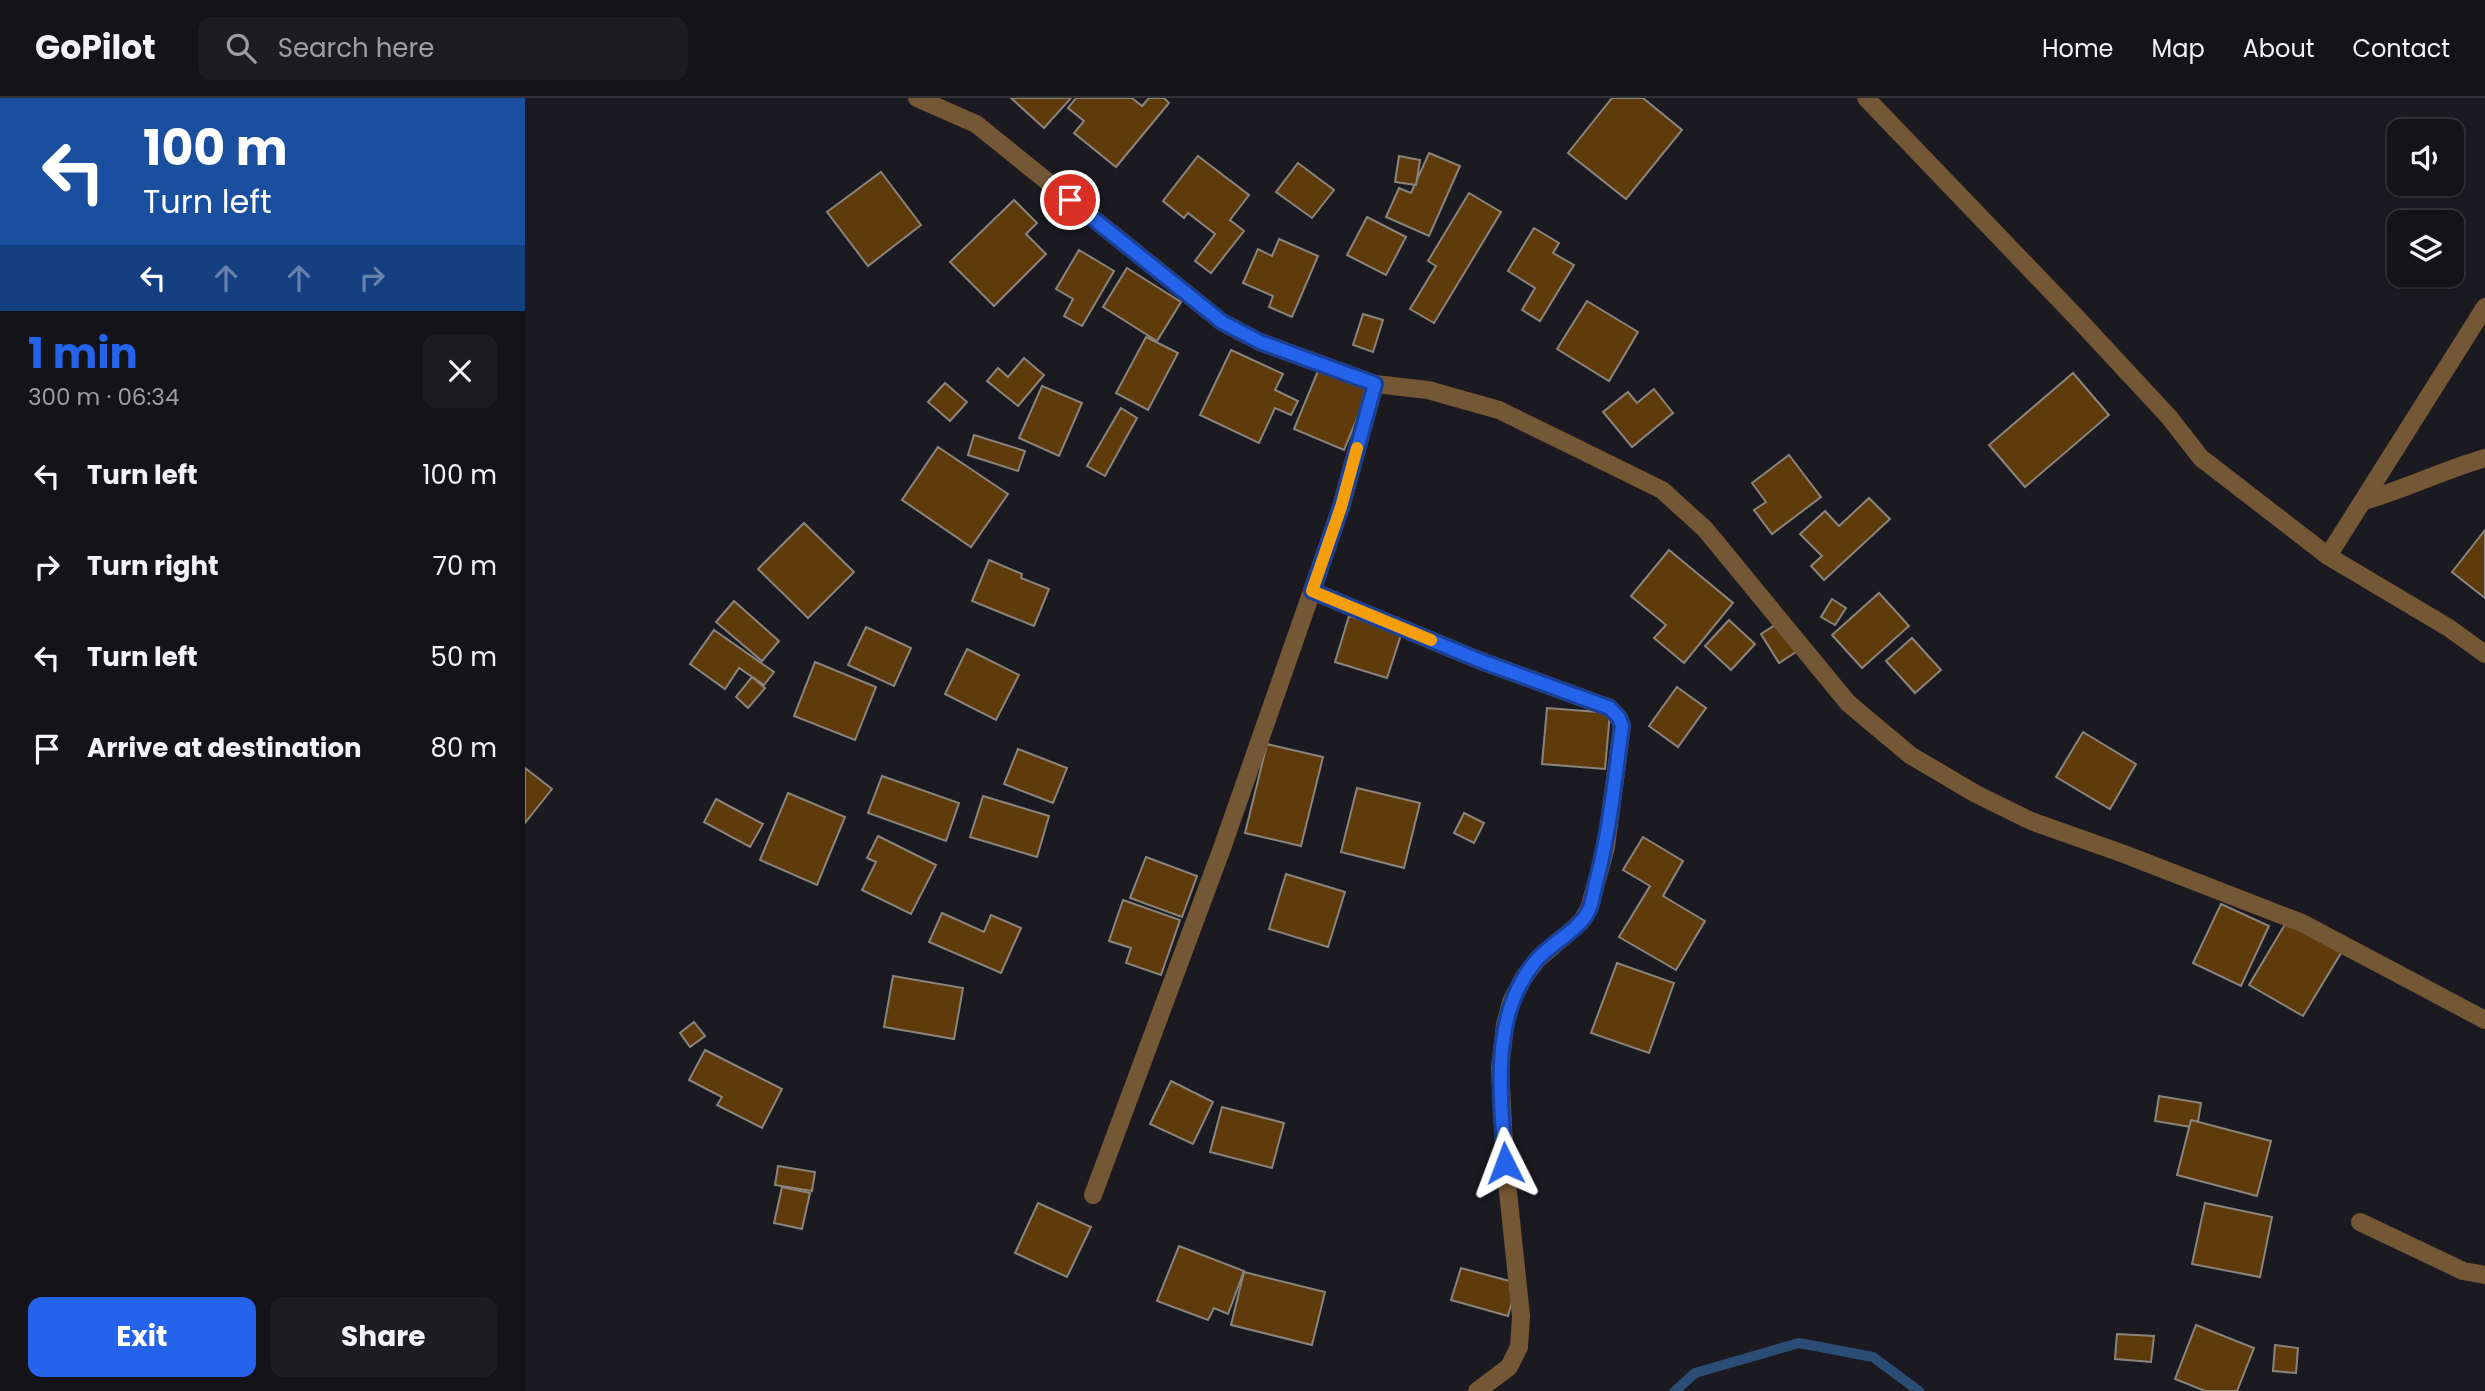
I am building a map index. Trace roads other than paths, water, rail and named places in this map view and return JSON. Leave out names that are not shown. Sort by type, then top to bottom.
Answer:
[{"type":"street","points":[[917,98],[976,124],[1222,322],[1260,342],[1375,384],[1428,390],[1499,410],[1662,490],[1705,528],[1848,703],[1910,755],[1976,794],[2031,821],[2125,854],[2302,923],[2485,1020]]},
{"type":"street","points":[[1866,98],[2078,319],[2169,417],[2201,458],[2327,556],[2449,628],[2485,654]]},
{"type":"street","points":[[2327,556],[2485,307]]},
{"type":"street","points":[[1093,1195],[1221,850],[1312,591],[1341,507],[1375,384]]},
{"type":"street","points":[[2364,501],[2405,489],[2485,457]]},
{"type":"street","points":[[1312,591],[1481,661],[1610,708],[1622,726],[1606,847],[1589,909],[1581,922],[1537,960],[1524,976],[1511,1002],[1505,1025],[1500,1068],[1505,1163],[1521,1316],[1520,1337],[1519,1347],[1509,1367],[1477,1391]]},
{"type":"street","points":[[2360,1222],[2463,1270],[2485,1275]]},
{"type":"waterway","points":[[1675,1391],[1695,1373],[1799,1343],[1873,1357],[1919,1391]]}]
